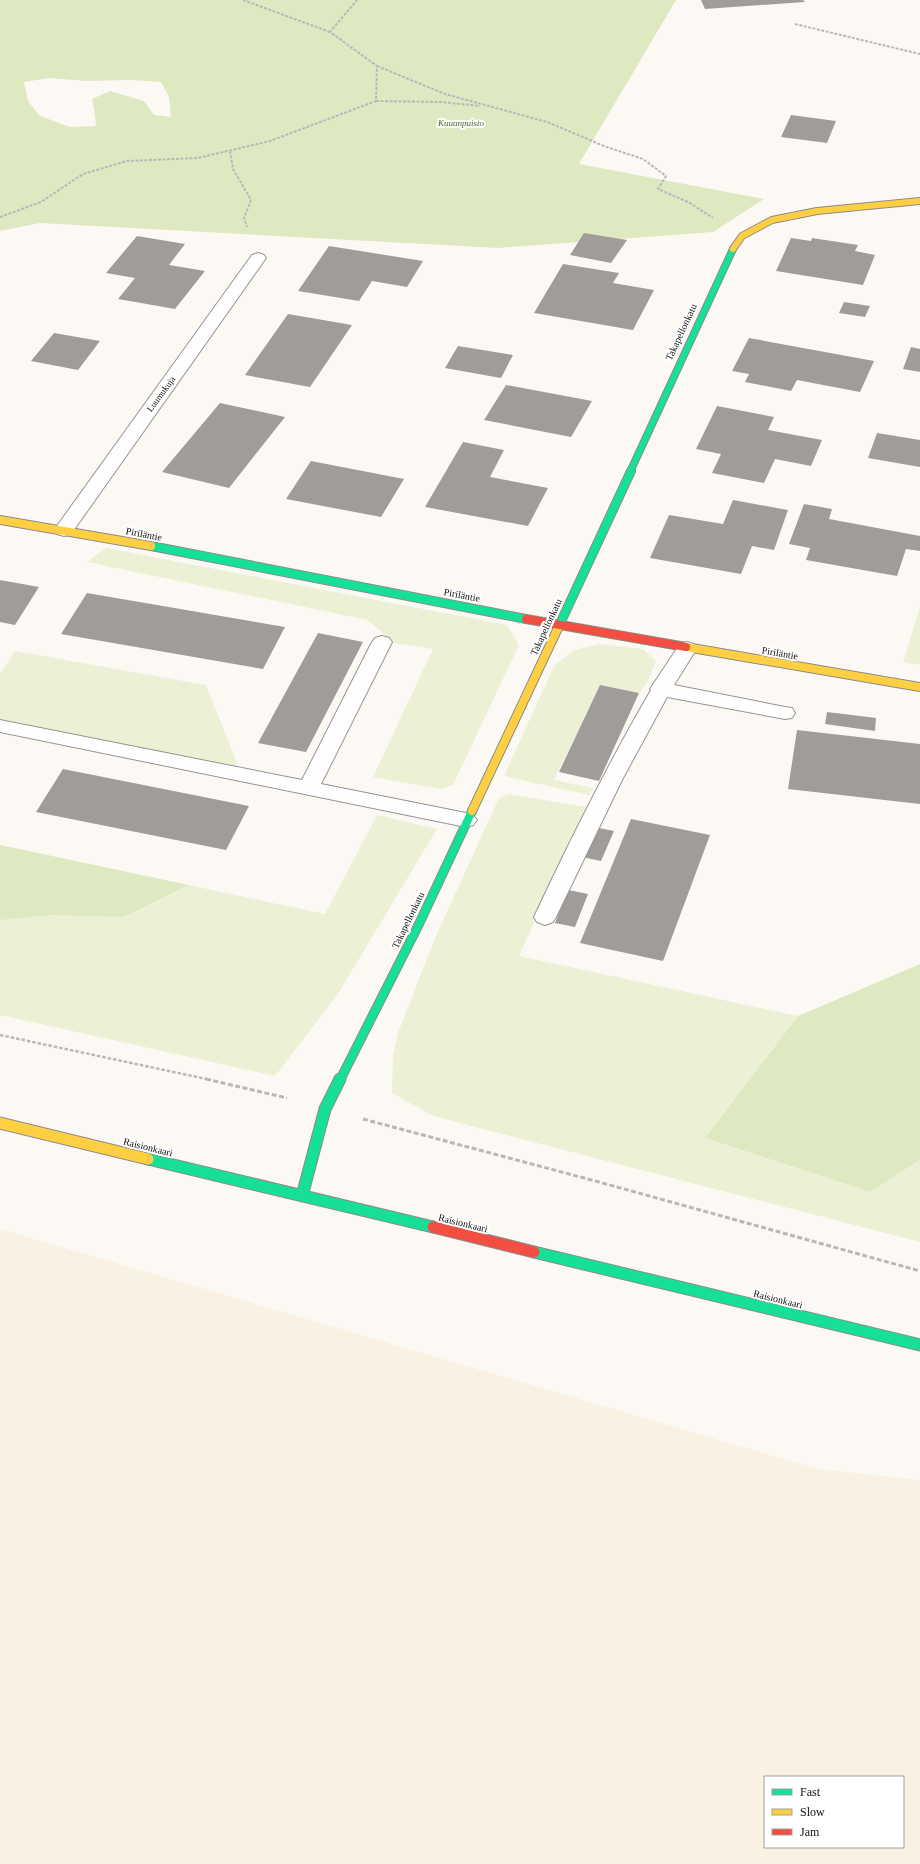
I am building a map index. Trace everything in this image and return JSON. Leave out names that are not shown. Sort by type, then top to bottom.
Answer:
[{"type":"street","points":[[742,236],[772,220],[817,212],[920,201]]},
{"type":"street","name":"Takapellonkatu","points":[[302,1196],[325,1109],[419,924],[466,820],[559,625],[726,262],[742,236]]},
{"type":"street","name":"Luumukuja","points":[[64,530],[258,258]]},
{"type":"street","name":"Piriläntie","points":[[0,520],[64,530],[559,625],[920,687]]},
{"type":"street","points":[[308,788],[382,642]]},
{"type":"street","points":[[545,917],[602,796],[660,690],[687,648]]},
{"type":"street","points":[[660,690],[785,713]]},
{"type":"street","points":[[0,726],[466,820]]},
{"type":"street","name":"Raisionkaari","points":[[0,1123],[920,1345]]},
{"type":"path","points":[[243,0],[330,32],[377,66],[445,94],[547,122],[604,146],[642,159],[666,176],[658,189],[690,203],[742,236]]},
{"type":"path","points":[[330,32],[357,0]]},
{"type":"path","points":[[795,24],[920,54]]},
{"type":"path","points":[[376,101],[377,66]]},
{"type":"path","points":[[0,217],[41,202],[83,174],[127,161],[198,158],[270,141],[376,101],[442,102],[487,106]]},
{"type":"path","points":[[230,150],[234,169],[251,200],[244,218],[258,258]]},
{"type":"path","points":[[0,1036],[258,1090],[920,1271]]},
{"type":"shaded area","points":[[0,1229],[818,1469],[920,1480],[920,1864],[0,1864]]},
{"type":"green space","name":"Kuuanpuisto","points":[[0,0],[676,0],[579,164],[764,199],[713,232],[498,248],[40,223],[0,231]],"holes":[[[49,78],[87,81],[131,80],[161,82],[169,97],[171,117],[154,115],[144,101],[110,91],[92,99],[96,126],[70,127],[40,116],[28,101],[24,82]]]},
{"type":"green space","points":[[106,548],[507,625],[519,645],[453,785],[441,789],[373,777],[433,649],[394,643],[368,620],[87,562]]},
{"type":"green space","points":[[920,607],[920,665],[903,662]]},
{"type":"green space","points":[[600,644],[643,649],[656,661],[648,681],[639,693],[600,686],[554,780],[593,788],[589,795],[504,776],[554,666],[574,650]]},
{"type":"green space","points":[[15,651],[206,685],[242,776],[0,726],[0,674]]},
{"type":"green space","points":[[509,794],[586,807],[519,956],[798,1016],[705,1138],[870,1192],[920,1160],[920,1242],[433,1116],[392,1093],[393,1056],[398,1033],[435,938],[499,798]]},
{"type":"green space","points":[[377,815],[437,829],[338,994],[275,1076],[0,1015],[0,845],[325,914]]},
{"type":"green space","points":[[0,845],[188,885],[124,917],[51,915],[0,920]]},
{"type":"green space","points":[[920,964],[920,1160],[870,1192],[705,1138],[798,1016]]},
{"type":"building","points":[[701,0],[803,0],[805,2],[705,9]]},
{"type":"building","points":[[791,115],[836,121],[827,143],[781,137]]},
{"type":"building","points":[[584,233],[627,240],[611,263],[570,255]]},
{"type":"building","points":[[137,236],[185,244],[169,265],[205,271],[175,309],[118,299],[135,278],[106,273]]},
{"type":"building","points":[[791,238],[811,241],[812,238],[858,245],[855,251],[875,255],[863,285],[776,271]]},
{"type":"building","points":[[329,246],[423,261],[407,287],[372,281],[359,301],[298,291]]},
{"type":"building","points":[[563,264],[619,273],[613,283],[654,290],[633,330],[534,313]]},
{"type":"building","points":[[844,302],[870,306],[865,317],[839,313]]},
{"type":"building","points":[[288,314],[352,325],[310,387],[245,375]]},
{"type":"building","points":[[54,333],[100,341],[78,370],[31,361]]},
{"type":"building","points":[[749,338],[874,361],[860,392],[797,380],[791,391],[745,382],[749,374],[732,371]]},
{"type":"building","points":[[458,346],[513,355],[501,378],[445,368]]},
{"type":"building","points":[[911,347],[920,349],[920,372],[903,369]]},
{"type":"building","points":[[506,385],[592,401],[571,437],[484,420]]},
{"type":"building","points":[[220,403],[285,417],[229,488],[162,472]]},
{"type":"building","points":[[717,406],[774,417],[768,430],[822,440],[811,466],[775,459],[764,483],[712,473],[721,454],[696,449]]},
{"type":"building","points":[[877,433],[920,440],[920,467],[868,458]]},
{"type":"building","points":[[463,442],[504,450],[490,477],[548,488],[528,526],[425,507]]},
{"type":"building","points":[[311,461],[404,479],[381,517],[286,499]]},
{"type":"building","points":[[733,500],[788,510],[774,550],[752,546],[741,574],[650,558],[669,515],[723,524]]},
{"type":"building","points":[[804,504],[832,509],[829,519],[920,536],[920,551],[906,549],[897,576],[806,560],[810,548],[789,544]]},
{"type":"building","points":[[0,580],[39,587],[15,625],[0,622]]},
{"type":"building","points":[[87,593],[285,627],[263,669],[61,634]]},
{"type":"building","points":[[318,633],[363,642],[306,752],[258,743]]},
{"type":"building","points":[[600,685],[639,693],[599,781],[559,772]]},
{"type":"building","points":[[827,712],[876,718],[875,731],[825,724]]},
{"type":"building","points":[[797,730],[920,744],[920,804],[788,789]]},
{"type":"building","points":[[63,769],[249,806],[226,850],[36,812]]},
{"type":"building","points":[[631,819],[710,835],[663,961],[580,943]]},
{"type":"building","points":[[594,827],[614,831],[601,861],[582,857]]},
{"type":"building","points":[[568,890],[588,894],[575,927],[555,923]]},
{"type":"traffic: fast","points":[[558,628],[733,249]]},
{"type":"traffic: fast","points":[[151,546],[526,619]]},
{"type":"traffic: fast","points":[[302,1196],[325,1109],[419,924],[472,811]]},
{"type":"traffic: fast","points":[[148,1159],[433,1227]]},
{"type":"traffic: fast","points":[[534,1252],[920,1345]]},
{"type":"traffic: slow","points":[[733,249],[742,236],[772,220],[817,211],[920,201]]},
{"type":"traffic: slow","points":[[0,520],[151,546]]},
{"type":"traffic: slow","points":[[472,811],[558,628]]},
{"type":"traffic: slow","points":[[686,647],[920,687]]},
{"type":"traffic: slow","points":[[0,1123],[148,1159]]},
{"type":"traffic: jam","points":[[526,619],[686,647]]},
{"type":"traffic: jam","points":[[433,1227],[534,1252]]}]
